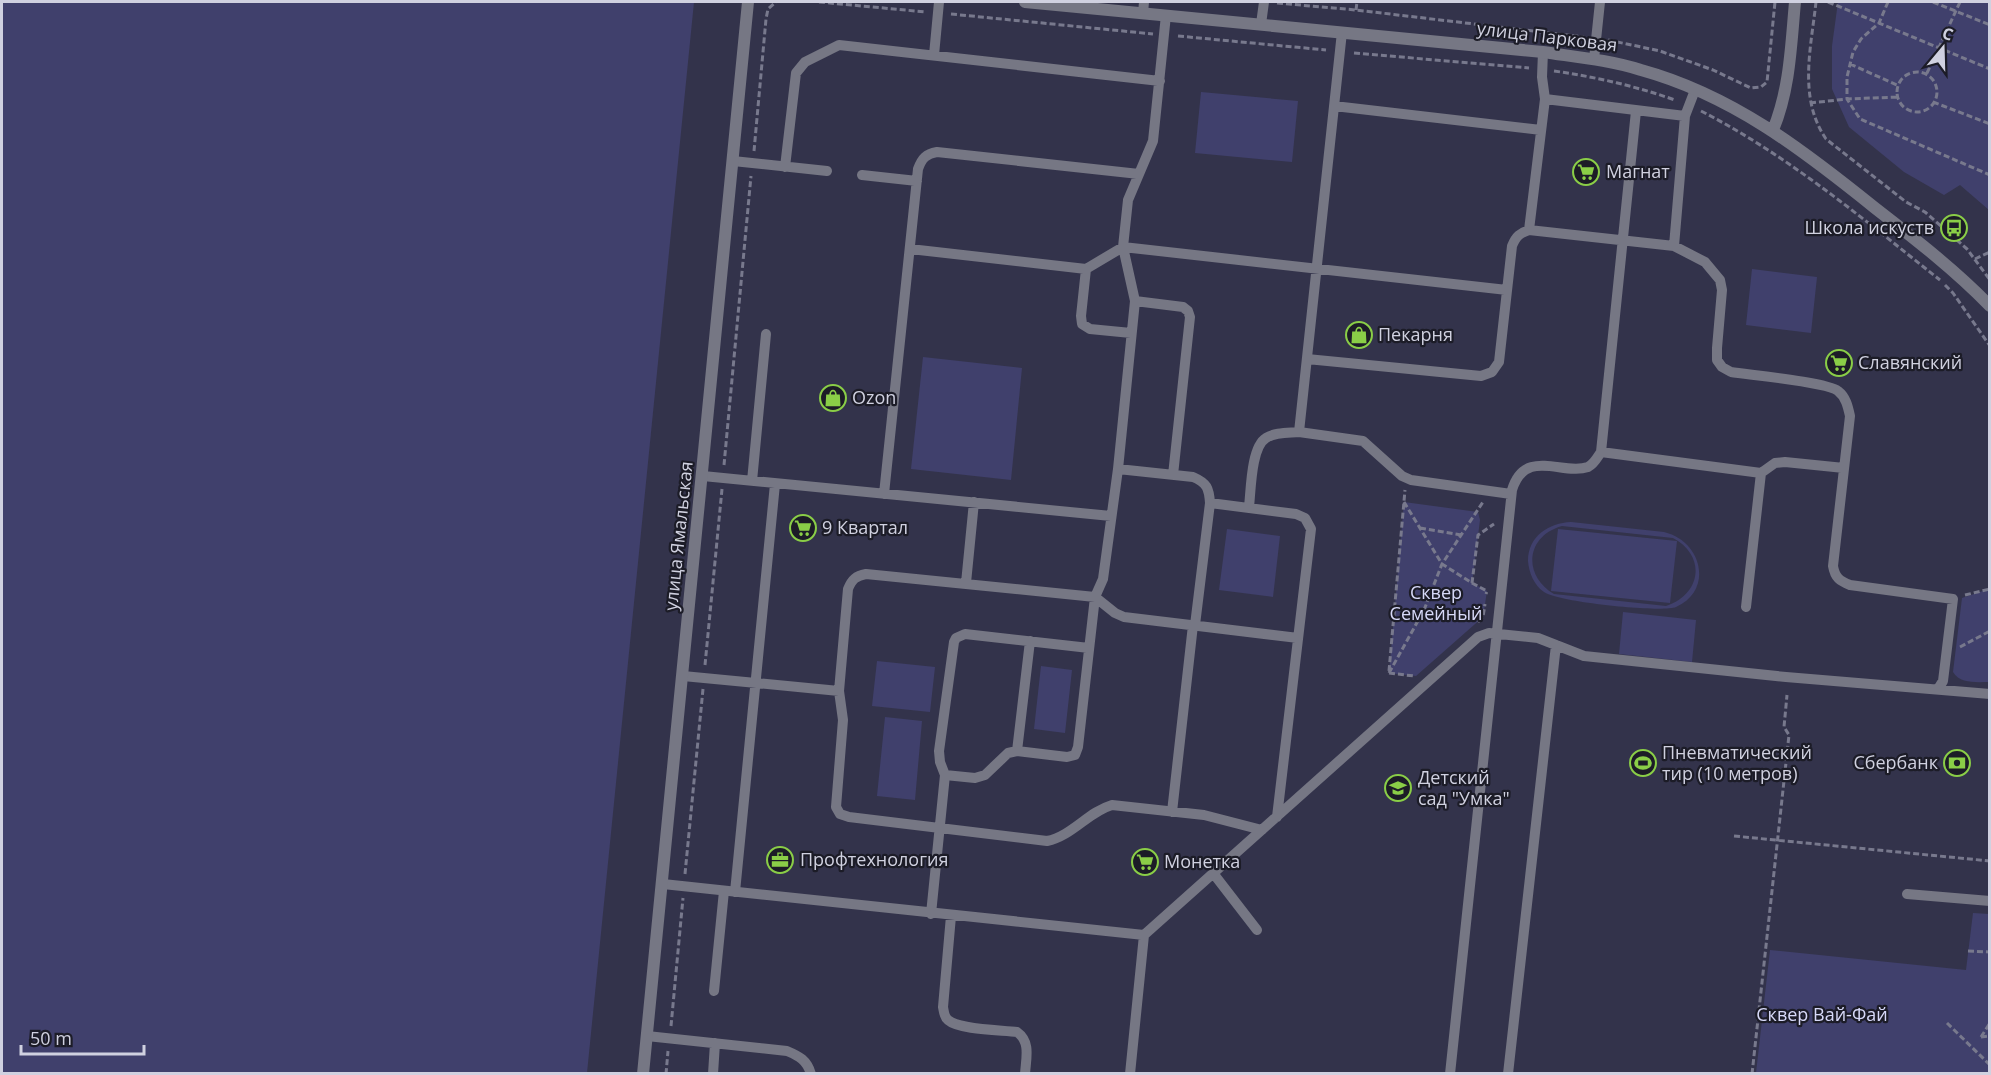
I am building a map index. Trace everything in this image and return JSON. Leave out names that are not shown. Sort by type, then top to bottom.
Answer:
[{"type":"street","name":"улица Ямальская","points":[[643,1074],[748,2]]},
{"type":"street","name":"улица Парковая","points":[[1025,2],[1143,7],[1166,15],[1543,52],[1594,59],[1643,70],[1695,90],[1773,130],[1810,156],[1890,220],[1966,283],[1989,306]]},
{"type":"street","points":[[1773,130],[1786,93],[1795,2]]},
{"type":"lane","points":[[1261,24],[1264,2]]},
{"type":"lane","points":[[1594,59],[1600,2]]},
{"type":"lane","points":[[934,55],[939,7]]},
{"type":"lane","points":[[945,775],[975,778],[985,776],[1008,753],[1017,751],[1067,757],[1075,755],[1078,747],[1095,597],[1104,579],[1135,301],[1123,247],[1128,200],[1153,141],[1166,15]]},
{"type":"lane","points":[[1299,432],[1342,32]]},
{"type":"lane","points":[[785,167],[796,73],[805,62],[839,45],[1160,81]]},
{"type":"lane","points":[[1529,230],[1545,99],[1543,52]]},
{"type":"lane","points":[[1674,246],[1687,111],[1695,90]]},
{"type":"lane","points":[[1545,99],[1636,111],[1687,111]]},
{"type":"lane","points":[[1334,106],[1541,130]]},
{"type":"lane","points":[[1450,1074],[1511,494],[1514,481],[1531,467],[1545,465],[1582,468],[1590,466],[1601,452],[1636,111]]},
{"type":"lane","points":[[884,494],[918,169],[922,160],[928,154],[938,152],[1139,174]]},
{"type":"lane","points":[[733,161],[827,171]]},
{"type":"lane","points":[[862,175],[917,181]]},
{"type":"lane","points":[[1307,359],[1481,376],[1492,372],[1499,362],[1512,246],[1521,232],[1529,230],[1674,246],[1705,262],[1720,280],[1722,290],[1717,348],[1717,360],[1722,367],[1731,372],[1822,385],[1838,390],[1846,402],[1850,416],[1833,566],[1835,575],[1840,581],[1850,585],[1953,599],[1943,681],[1938,689]]},
{"type":"lane","points":[[910,249],[1086,269],[1123,247],[1507,290]]},
{"type":"lane","points":[[1086,269],[1082,324],[1090,329],[1131,333]]},
{"type":"lane","points":[[1135,301],[1183,307],[1190,317],[1173,475]]},
{"type":"lane","points":[[752,481],[766,333]]},
{"type":"lane","points":[[1250,507],[1256,452],[1260,443],[1266,437],[1299,432],[1363,441],[1406,478],[1424,483],[1511,494]]},
{"type":"lane","points":[[1601,452],[1761,473],[1775,463],[1785,462],[1844,468]]},
{"type":"lane","points":[[1118,469],[1193,477],[1202,481],[1209,489],[1210,503],[1172,812]]},
{"type":"lane","points":[[1746,607],[1761,473]]},
{"type":"lane","points":[[703,476],[1111,516]]},
{"type":"lane","points":[[735,892],[775,484]]},
{"type":"lane","points":[[966,583],[974,502]]},
{"type":"lane","points":[[1210,503],[1296,514],[1305,518],[1311,529],[1277,817]]},
{"type":"lane","points":[[1262,830],[1212,817],[1112,806],[1101,808],[1058,839],[1047,841],[849,818],[840,814],[836,807],[842,727],[839,692],[848,588],[851,581],[866,574],[1095,597],[1115,613],[1124,617],[1298,638]]},
{"type":"lane","points":[[1130,1074],[1144,935],[1478,637],[1498,633],[1538,638],[1584,656],[1989,694]]},
{"type":"lane","points":[[931,914],[945,775],[939,751],[956,638],[965,634],[1089,648]]},
{"type":"lane","points":[[1017,751],[1030,641]]},
{"type":"lane","points":[[1508,1074],[1556,645]]},
{"type":"lane","points":[[683,676],[839,692]]},
{"type":"lane","points":[[1213,873],[1257,930]]},
{"type":"lane","points":[[663,884],[1144,935]]},
{"type":"lane","points":[[714,991],[724,891]]},
{"type":"lane","points":[[1907,894],[1989,901]]},
{"type":"lane","points":[[951,916],[944,1015],[950,1022],[960,1026],[1017,1032],[1026,1042],[1025,1074]]},
{"type":"lane","points":[[647,1036],[787,1051],[800,1056],[809,1066],[811,1074]]},
{"type":"lane","points":[[713,1074],[715,1043]]},
{"type":"path","points":[[666,1074],[766,19],[768,9],[776,2]]},
{"type":"path","points":[[819,2],[939,7],[1164,35],[1486,63],[1593,76],[1643,89],[1687,111],[1732,127],[1779,156],[1839,200],[1943,283],[1953,293],[1989,346]]},
{"type":"path","points":[[1264,2],[1356,10],[1357,2]]},
{"type":"path","points":[[1767,82],[1775,2]]},
{"type":"path","points":[[1815,2],[1808,89],[1810,104],[1820,131],[1826,140],[1906,202],[1925,212],[1967,249],[1989,280]]},
{"type":"path","points":[[1828,2],[1989,69]]},
{"type":"path","points":[[1888,2],[1879,23],[1861,39],[1853,52],[1847,77],[1847,99],[1860,119],[1989,175]]},
{"type":"path","points":[[1933,2],[1989,25]]},
{"type":"path","points":[[1927,74],[1960,2]]},
{"type":"path","points":[[1850,64],[1897,85]]},
{"type":"path","points":[[1918,72],[1927,74],[1936,87],[1936,97],[1925,110],[1913,112],[1904,107],[1898,97],[1897,85],[1908,74],[1918,72]]},
{"type":"path","points":[[1810,104],[1847,99],[1898,97]]},
{"type":"path","points":[[1934,102],[1989,124]]},
{"type":"path","points":[[1975,260],[1989,252]]},
{"type":"path","points":[[1389,673],[1406,478]]},
{"type":"path","points":[[1389,673],[1424,610],[1442,564],[1485,496]]},
{"type":"path","points":[[1404,502],[1442,564],[1487,591],[1483,617],[1474,625]]},
{"type":"path","points":[[1472,583],[1478,535],[1496,522]]},
{"type":"path","points":[[1420,528],[1462,535]]},
{"type":"path","points":[[1953,599],[1989,589]]},
{"type":"path","points":[[1424,610],[1483,617]]},
{"type":"path","points":[[1945,656],[1989,631]]},
{"type":"path","points":[[1389,673],[1416,676]]},
{"type":"path","points":[[1752,1074],[1789,735],[1784,727],[1787,695]]},
{"type":"path","points":[[1734,836],[1989,861]]},
{"type":"path","points":[[1968,951],[1989,952]]},
{"type":"path","points":[[1947,1023],[1989,1065]]},
{"type":"path","points":[[1989,1023],[1981,1037],[1989,1036]]},
{"type":"green space","points":[[2,2],[694,2],[587,1073],[2,1073]]},
{"type":"green space","points":[[1838,2],[1989,2],[1989,210],[1960,185],[1944,195],[1904,172],[1849,127],[1832,89],[1832,46]]},
{"type":"green space","points":[[1201,92],[1298,101],[1292,162],[1195,153]]},
{"type":"green space","points":[[1752,269],[1817,277],[1811,333],[1746,325]]},
{"type":"green space","points":[[923,357],[1022,368],[1011,480],[911,469]]},
{"type":"green space","name":"Сквер Семейный","points":[[1404,502],[1478,512],[1480,520],[1472,583],[1487,591],[1483,617],[1416,676],[1389,673]]},
{"type":"green space","points":[[1563,523],[1664,532],[1677,537],[1695,555],[1699,578],[1696,589],[1688,599],[1676,607],[1651,609],[1588,603],[1544,592],[1537,586],[1531,574],[1528,561],[1529,552],[1541,532]],"holes":[[[1562,526],[1673,538],[1691,555],[1695,565],[1695,575],[1693,584],[1687,593],[1678,601],[1666,606],[1554,594],[1544,586],[1533,567],[1532,557],[1541,538]]]},
{"type":"green space","points":[[1227,529],[1280,536],[1273,597],[1219,590]]},
{"type":"green space","points":[[1558,529],[1677,541],[1670,603],[1551,591]]},
{"type":"green space","points":[[1989,589],[1989,682],[1960,679],[1953,672],[1962,598]]},
{"type":"green space","points":[[1623,612],[1696,620],[1692,662],[1619,654]]},
{"type":"green space","points":[[877,661],[935,667],[930,712],[872,706]]},
{"type":"green space","points":[[1041,666],[1072,670],[1065,733],[1034,729]]},
{"type":"green space","points":[[885,717],[922,721],[915,800],[877,796]]},
{"type":"green space","name":"Сквер Вай-Фай","points":[[1973,913],[1989,914],[1989,1073],[1756,1073],[1770,950],[1966,970]]},
{"type":"place","name":"Магнат","points":[[1586,172]]},
{"type":"place","name":"Школа искуств","points":[[1954,228]]},
{"type":"place","name":"Пекарня","points":[[1359,335]]},
{"type":"place","name":"Славянский","points":[[1839,363]]},
{"type":"place","name":"Ozon","points":[[833,398]]},
{"type":"place","name":"9 Квартал","points":[[803,528]]},
{"type":"place","name":"Пневматический тир (10 метров)","points":[[1643,763]]},
{"type":"place","name":"Сбербанк","points":[[1957,763]]},
{"type":"place","name":"Детский сад \"Умка\"","points":[[1398,788]]},
{"type":"place","name":"Профтехнология","points":[[780,860]]},
{"type":"place","name":"Монетка","points":[[1145,862]]}]
